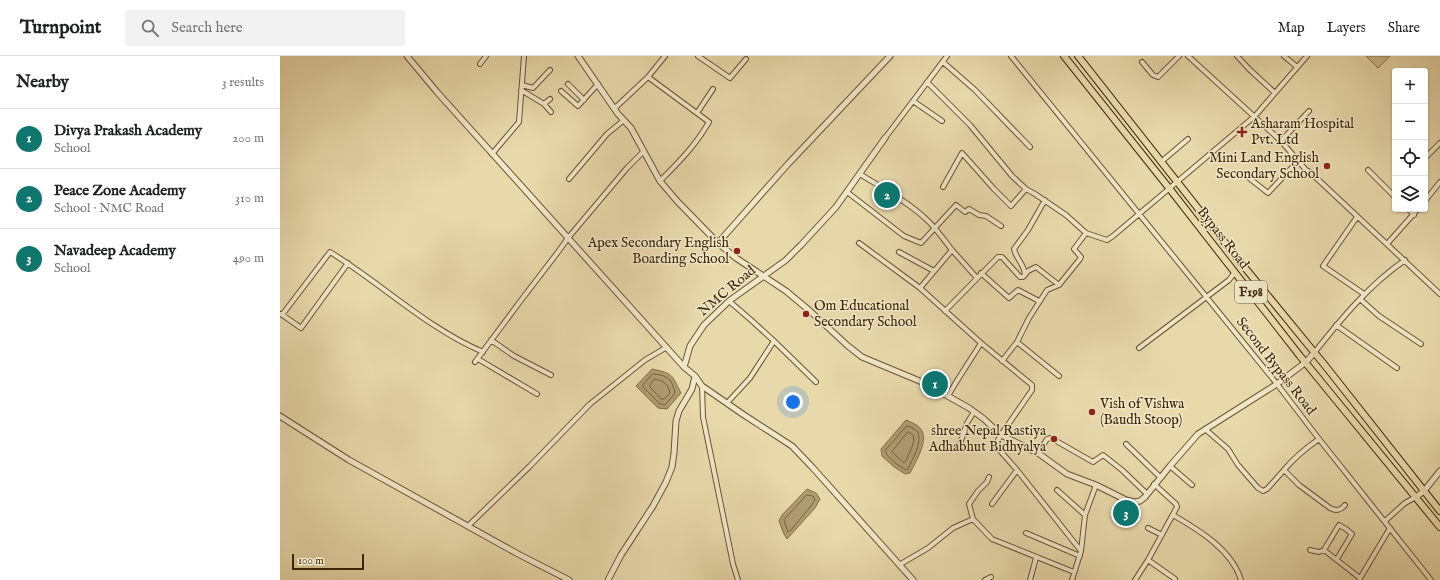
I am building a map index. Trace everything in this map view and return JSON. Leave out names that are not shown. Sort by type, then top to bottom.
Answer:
[{"type":"main road","name":"Bypass Road","points":[[1064,56],[1170,188],[1306,362],[1440,527]]},
{"type":"main road","name":"Bypass Road","points":[[1078,56],[1440,512]]},
{"type":"main road","points":[[1357,424],[1366,418]]},
{"type":"street","points":[[407,56],[492,154],[684,367],[695,376],[702,386],[792,446],[913,580]]},
{"type":"street","points":[[480,64],[486,56]]},
{"type":"street","points":[[492,154],[519,122],[524,56]]},
{"type":"street","points":[[578,56],[631,128],[660,181],[677,201],[718,243],[736,258],[786,291],[862,357],[922,382],[948,396],[974,412],[1001,434],[1038,453],[1067,474],[1096,485],[1126,500],[1134,502],[1140,501],[1147,494],[1191,441],[1205,429],[1277,384],[1306,362],[1364,294],[1386,273],[1405,260]]},
{"type":"street","points":[[615,108],[648,77],[665,56]]},
{"type":"street","points":[[698,56],[730,78],[746,59]]},
{"type":"street","points":[[718,243],[788,164],[890,56]]},
{"type":"street","name":"NMC Road","points":[[684,367],[690,346],[704,325],[729,301],[786,260],[836,207],[912,101],[947,56]]},
{"type":"street","name":"Second Bypass Road","points":[[1011,56],[1277,384],[1431,580]]},
{"type":"street","points":[[1142,62],[1153,75],[1158,77],[1178,56]]},
{"type":"street","points":[[1188,56],[1255,116],[1281,141],[1298,161],[1440,294]]},
{"type":"street","points":[[1237,56],[1275,93]]},
{"type":"street","points":[[1284,56],[1297,68]]},
{"type":"street","points":[[926,82],[970,125],[1012,176],[1026,189],[1066,216],[1086,233],[1107,240],[1255,116],[1307,56]]},
{"type":"street","points":[[942,62],[975,90],[1008,126],[1030,147]]},
{"type":"street","points":[[522,85],[533,88],[550,70]]},
{"type":"street","points":[[648,77],[709,122],[686,156],[660,181]]},
{"type":"street","points":[[568,84],[584,100]]},
{"type":"street","points":[[561,91],[578,106],[598,84]]},
{"type":"street","points":[[697,113],[713,89]]},
{"type":"street","points":[[521,90],[544,104],[551,112]]},
{"type":"street","points":[[544,104],[550,98]]},
{"type":"street","points":[[912,101],[942,121]]},
{"type":"street","points":[[1281,141],[1309,111]]},
{"type":"street","points":[[569,179],[607,134],[624,120]]},
{"type":"street","points":[[1161,162],[1188,139]]},
{"type":"street","points":[[1428,155],[1440,143]]},
{"type":"street","points":[[537,394],[477,361],[491,340],[568,238],[624,172],[644,151]]},
{"type":"street","points":[[943,187],[962,153],[1011,206],[1026,189]]},
{"type":"street","points":[[1249,178],[1268,194],[1298,161]]},
{"type":"street","points":[[1368,170],[1392,193]]},
{"type":"street","points":[[860,174],[925,218],[977,278]]},
{"type":"street","points":[[1428,197],[1440,182]]},
{"type":"street","points":[[847,192],[904,236],[921,243],[956,205],[965,212],[969,209],[979,215],[986,216],[1001,226]]},
{"type":"street","points":[[1025,275],[1024,267],[1016,258],[1014,249],[1028,230],[1044,200]]},
{"type":"street","points":[[1411,212],[1414,215]]},
{"type":"street","points":[[1387,244],[1416,212]]},
{"type":"street","points":[[1357,217],[1323,266],[1364,294]]},
{"type":"street","points":[[1002,361],[1017,342],[1039,301],[1047,290],[1059,285],[1081,257],[1074,249],[1086,233]]},
{"type":"street","points":[[859,243],[920,288],[1033,387],[995,445],[1017,470],[1081,553]]},
{"type":"street","points":[[920,288],[952,250]]},
{"type":"street","points":[[348,262],[301,328],[281,314],[330,252],[348,262],[386,291],[461,343],[483,352]]},
{"type":"street","points":[[900,252],[934,271]]},
{"type":"street","points":[[945,311],[998,256],[1000,256],[1020,277],[1036,267],[1059,285]]},
{"type":"street","points":[[1139,348],[1228,280],[1235,272]]},
{"type":"street","points":[[981,273],[1009,298],[1018,290],[1039,301]]},
{"type":"street","points":[[1360,299],[1379,316],[1421,344]]},
{"type":"street","points":[[729,301],[816,382]]},
{"type":"street","points":[[1336,325],[1397,368]]},
{"type":"street","points":[[491,340],[514,356],[551,376]]},
{"type":"street","points":[[727,403],[750,378],[774,342]]},
{"type":"street","points":[[1017,342],[1059,376]]},
{"type":"street","points":[[948,396],[981,343]]},
{"type":"street","points":[[468,526],[530,466],[590,404],[645,360],[667,347]]},
{"type":"street","points":[[608,580],[621,555],[653,506],[666,482],[672,467],[676,421],[679,411],[692,390],[695,376]]},
{"type":"street","points":[[702,386],[703,417],[733,564],[738,580]]},
{"type":"street","points":[[959,447],[974,412]]},
{"type":"street","points":[[280,416],[349,460],[518,554],[569,580]]},
{"type":"street","points":[[1205,429],[1228,449],[1238,465],[1258,488],[1263,491],[1267,489],[1291,462],[1308,446],[1319,439]]},
{"type":"street","points":[[1038,453],[1047,439],[1051,438],[1093,462],[1103,455],[1114,463],[1147,494]]},
{"type":"street","points":[[1126,444],[1160,477]]},
{"type":"street","points":[[1170,466],[1192,485]]},
{"type":"street","points":[[992,504],[1017,470]]},
{"type":"street","points":[[1284,470],[1299,484],[1330,508],[1339,510],[1345,506]]},
{"type":"street","points":[[1385,521],[1405,504],[1424,491],[1440,471]]},
{"type":"street","points":[[989,477],[988,482],[978,491],[969,504],[973,519],[992,539],[1074,572]]},
{"type":"street","points":[[1135,580],[1148,560],[1177,507],[1176,504],[1154,484]]},
{"type":"street","points":[[1072,580],[1081,553],[1085,515],[1096,485]]},
{"type":"street","points":[[1057,490],[1085,515]]},
{"type":"street","points":[[1173,516],[1214,541],[1228,556],[1239,574],[1240,580]]},
{"type":"street","points":[[899,565],[928,548],[953,528],[973,519]]},
{"type":"street","points":[[1310,550],[1319,552],[1324,550],[1339,525],[1352,534],[1337,559]]},
{"type":"street","points":[[1148,528],[1162,534]]},
{"type":"street","points":[[1324,550],[1360,579],[1390,528]]},
{"type":"street","points":[[1026,533],[1081,553]]},
{"type":"street","points":[[1030,580],[1036,558]]},
{"type":"street","points":[[1148,560],[1175,579]]},
{"type":"street","points":[[985,580],[991,577]]},
{"type":"shaded area","points":[[1366,56],[1390,56],[1378,68]]},
{"type":"water","points":[[652,369],[664,372],[671,376],[681,393],[667,409],[658,408],[636,386]]},
{"type":"water","points":[[906,420],[915,424],[921,429],[923,441],[920,452],[910,473],[905,474],[882,456],[881,449]]},
{"type":"water","points":[[807,489],[816,493],[820,499],[815,508],[787,539],[779,521],[782,515]]},
{"type":"place","name":"Asharam Hospital Pvt. Ltd","points":[[1242,132]]},
{"type":"place","name":"Mini Land English Secondary School","points":[[1327,166]]},
{"type":"place","name":"Peace Zone Academy","points":[[887,195]]},
{"type":"place","name":"Apex Secondary English Boarding School","points":[[737,251]]},
{"type":"place","name":"Om Educational Secondary School","points":[[806,314]]},
{"type":"place","name":"Divya Prakash Academy","points":[[935,384]]},
{"type":"place","name":"Vish of Vishwa (Baudh Stoop)","points":[[1092,412]]},
{"type":"place","name":"shree Nepal Rastiya Adhabhut Bidhyalya","points":[[1054,439]]},
{"type":"place","name":"Navadeep Academy","points":[[1126,513]]}]
